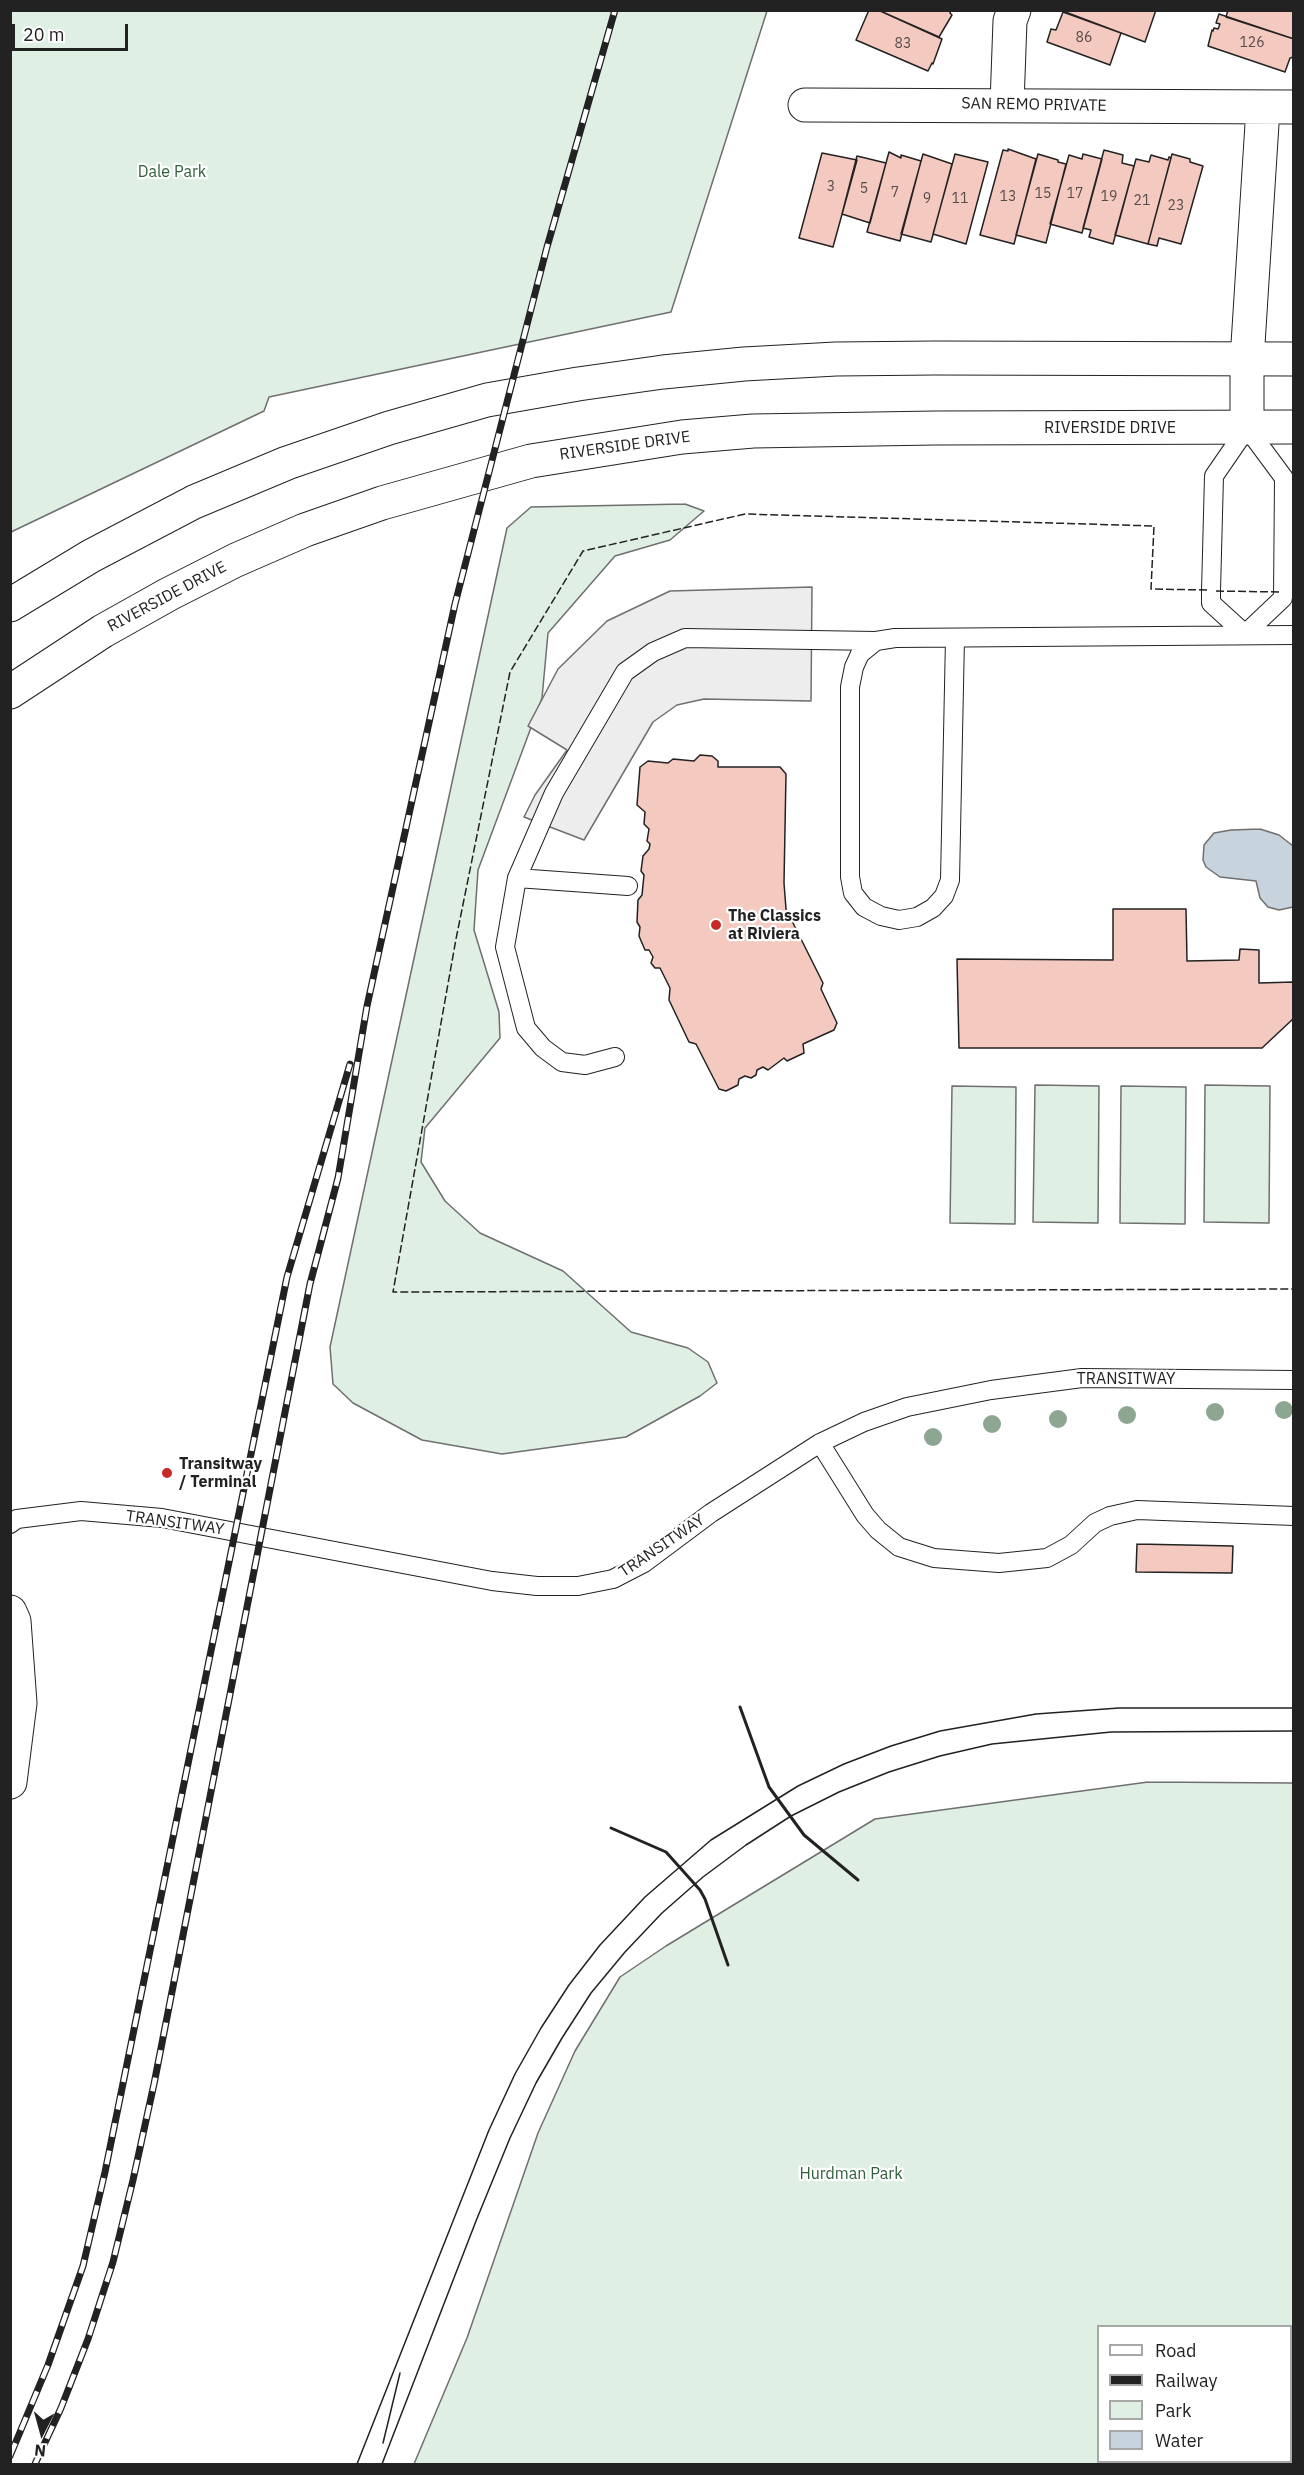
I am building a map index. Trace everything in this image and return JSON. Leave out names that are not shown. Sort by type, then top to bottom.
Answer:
[{"type":"main road","points":[[1007,104],[1010,21],[1014,10]]},
{"type":"main road","name":"SAN REMO PRIVATE","points":[[805,105],[1007,104],[1278,108],[1247,360],[1247,428]]},
{"type":"main road","points":[[10,604],[91,556],[194,502],[287,463],[388,428],[487,400],[663,372],[755,363],[924,358],[1293,359]]},
{"type":"main road","name":"RIVERSIDE DRIVE","points":[[10,692],[103,631],[169,594],[305,530],[382,503],[531,461],[671,439],[753,431],[1293,427]]},
{"type":"main road","points":[[10,1612],[14,1621],[20,1703],[10,1782]]},
{"type":"lane","points":[[1247,428],[1284,478],[1283,598],[1245,634],[1211,603],[1211,591],[1214,476],[1247,428]]},
{"type":"lane","points":[[615,1057],[585,1065],[562,1062],[543,1048],[526,1028],[505,947],[517,878],[554,793],[625,672],[653,652],[685,638],[876,641],[895,638],[1293,634]]},
{"type":"lane","points":[[876,641],[860,654],[854,667],[850,687],[850,878],[853,893],[864,907],[881,916],[898,920],[916,917],[933,908],[944,896],[950,880],[955,638]]},
{"type":"lane","points":[[517,878],[628,886]]},
{"type":"lane","name":"TRANSITWAY","points":[[10,1524],[17,1519],[81,1511],[162,1518],[492,1581],[537,1586],[578,1586],[613,1580],[644,1563],[711,1514],[820,1443],[864,1422],[907,1407],[991,1390],[1082,1378],[1293,1380]]},
{"type":"lane","points":[[820,1443],[865,1515],[878,1530],[899,1547],[934,1558],[999,1563],[1047,1558],[1071,1545],[1095,1523],[1110,1516],[1137,1510],[1293,1516]]},
{"type":"green space","name":"Dale Park","points":[[11,10],[767,11],[671,312],[269,397],[264,411],[11,532]]},
{"type":"green space","points":[[685,504],[704,511],[670,540],[615,556],[548,633],[542,698],[478,870],[474,930],[499,1012],[500,1038],[425,1128],[421,1162],[445,1201],[480,1233],[563,1271],[631,1332],[688,1348],[708,1362],[717,1383],[700,1396],[626,1437],[502,1454],[422,1440],[353,1403],[333,1384],[330,1347],[507,528],[531,507]]},
{"type":"green space","points":[[1035,1085],[1099,1086],[1098,1223],[1033,1222]]},
{"type":"green space","points":[[1205,1085],[1270,1086],[1269,1223],[1204,1222]]},
{"type":"green space","points":[[952,1086],[1016,1087],[1015,1224],[950,1223]]},
{"type":"green space","points":[[1121,1086],[1186,1087],[1185,1224],[1120,1223]]},
{"type":"green space","name":"Hurdman Park","points":[[1148,1782],[1293,1783],[1293,2464],[414,2464],[467,2338],[538,2133],[575,2051],[620,1977],[666,1946],[875,1819]]},
{"type":"shaded area","points":[[812,587],[811,701],[704,699],[677,705],[653,722],[584,840],[524,817],[535,795],[567,750],[528,726],[558,669],[607,621],[670,591]]},
{"type":"water","points":[[1260,829],[1279,835],[1293,846],[1293,907],[1279,910],[1268,907],[1260,898],[1256,881],[1220,877],[1206,867],[1203,860],[1204,845],[1214,833]]},
{"type":"building","points":[[869,10],[878,10],[942,39],[928,71],[856,40]]},
{"type":"building","points":[[878,10],[951,10],[952,15],[939,37]]},
{"type":"building","points":[[1060,10],[1156,10],[1145,42]]},
{"type":"building","points":[[1228,10],[1294,10],[1294,39],[1226,17]]},
{"type":"building","points":[[1063,12],[1121,33],[1110,65],[1047,42],[1051,29],[1056,30]]},
{"type":"building","points":[[1219,14],[1294,39],[1294,57],[1290,58],[1285,72],[1208,46],[1212,30],[1218,29],[1220,24],[1216,23]]},
{"type":"building","points":[[1008,149],[1036,159],[1014,244],[980,235],[1003,150],[1008,151]]},
{"type":"building","points":[[1104,150],[1123,155],[1122,163],[1134,166],[1113,244],[1089,237],[1091,230],[1083,228]]},
{"type":"building","points":[[889,152],[901,158],[901,155],[921,161],[900,241],[867,232]]},
{"type":"building","points":[[822,153],[857,160],[833,247],[799,238]]},
{"type":"building","points":[[923,154],[952,164],[931,242],[901,234]]},
{"type":"building","points":[[955,154],[988,162],[966,244],[933,234]]},
{"type":"building","points":[[1038,154],[1066,164],[1046,243],[1016,235]]},
{"type":"building","points":[[1083,154],[1102,159],[1082,233],[1050,224],[1069,155],[1082,159]]},
{"type":"building","points":[[1172,154],[1190,159],[1190,162],[1203,166],[1181,244],[1159,238],[1157,246],[1148,244]]},
{"type":"building","points":[[1151,155],[1168,160],[1169,157],[1171,158],[1148,244],[1115,235],[1136,159],[1149,162]]},
{"type":"building","points":[[857,156],[886,163],[870,223],[842,214]]},
{"type":"building","name":"The Classics at Riviera","points":[[700,755],[712,756],[718,761],[718,767],[780,767],[786,774],[784,883],[786,909],[823,983],[821,989],[837,1023],[834,1030],[803,1044],[804,1053],[787,1061],[784,1058],[768,1070],[763,1067],[757,1070],[756,1075],[751,1078],[745,1076],[739,1079],[738,1085],[726,1091],[719,1089],[696,1044],[689,1042],[669,1000],[670,988],[660,968],[655,968],[651,963],[653,957],[649,950],[645,950],[639,936],[640,927],[637,922],[638,900],[642,895],[644,875],[641,871],[643,856],[650,844],[647,841],[649,829],[644,824],[645,812],[637,805],[640,767],[648,761],[668,763],[673,759],[694,761]]},
{"type":"building","points":[[1113,909],[1186,909],[1187,961],[1239,960],[1240,949],[1259,950],[1259,983],[1294,982],[1294,1018],[1262,1048],[959,1048],[957,959],[1113,960]]},
{"type":"building","points":[[1137,1544],[1233,1546],[1232,1573],[1136,1572]]},
{"type":"tram line","points":[[357,2464],[489,2130],[515,2074],[541,2028],[569,1985],[600,1945],[645,1897],[711,1840],[798,1786],[844,1764],[940,1731],[1036,1714],[1119,1708],[1294,1708]]},
{"type":"tram line","points":[[382,2464],[476,2221],[510,2138],[536,2083],[591,1993],[662,1913],[703,1877],[746,1845],[791,1816],[839,1792],[889,1772],[940,1756],[992,1744],[1111,1732],[1294,1731]]},
{"type":"tram line","points":[[383,2443],[400,2373]]},
{"type":"railway","points":[[35,2464],[61,2408],[88,2339],[113,2262],[133,2180],[154,2084],[310,1284],[338,1178],[367,1006],[455,604],[547,247],[615,10]]},
{"type":"railway","points":[[10,2456],[48,2365],[83,2266],[105,2172],[287,1277],[350,1064]]},
{"type":"fence","points":[[1207,590],[1151,589],[1154,526],[745,514],[583,551],[510,672],[456,939],[393,1292],[1294,1289]]},
{"type":"fence","points":[[1216,591],[1279,592]]},
{"type":"wall","points":[[740,1707],[769,1787],[804,1835],[858,1880]]},
{"type":"wall","points":[[611,1828],[666,1852],[700,1890],[728,1965]]},
{"type":"place","name":"The Classics at Riviera","points":[[716,925]]},
{"type":"place","name":"Transitway / Terminal","points":[[167,1473]]}]
